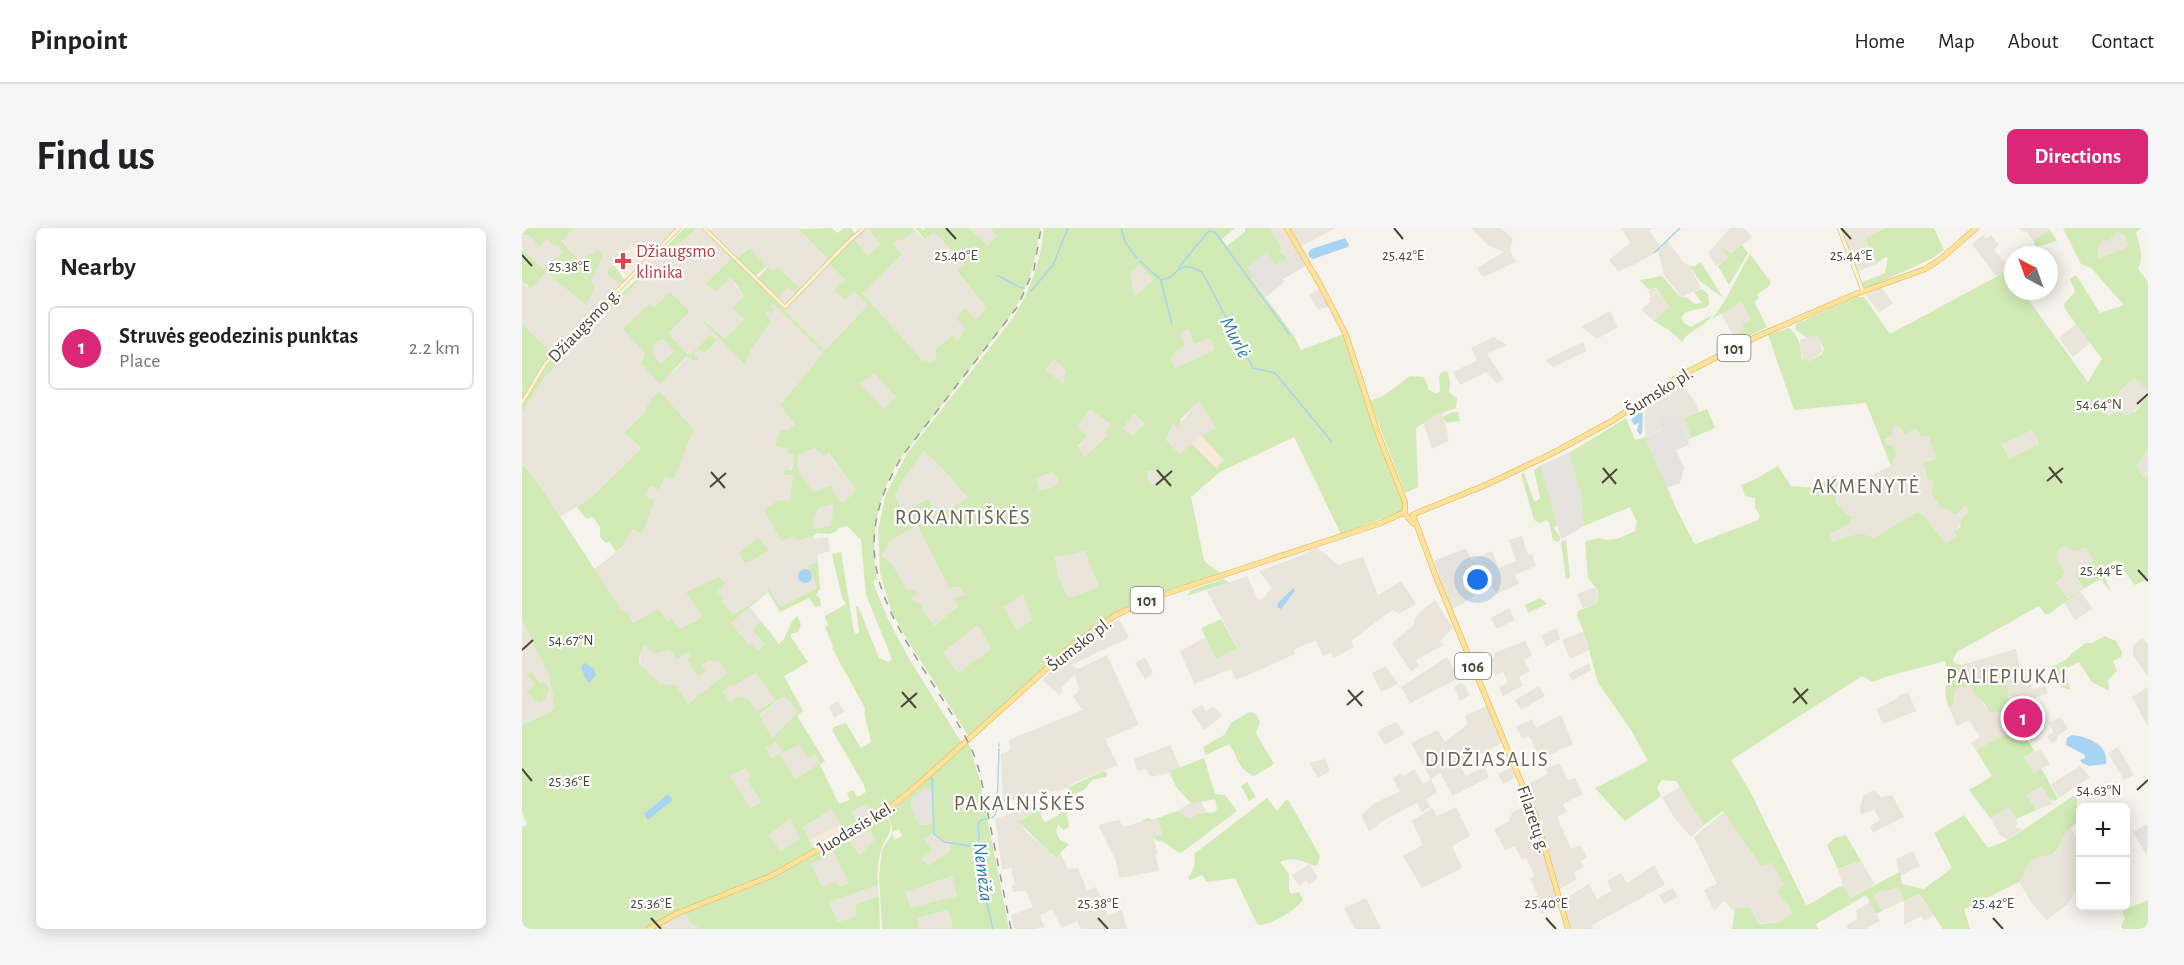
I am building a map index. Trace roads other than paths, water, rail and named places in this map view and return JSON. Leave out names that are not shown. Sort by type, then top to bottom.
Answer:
[{"type":"main road","name":"106","points":[[1287,228],[1346,334],[1378,434],[1410,513]]},
{"type":"main road","name":"Šumsko pl.","points":[[968,740],[1076,643],[1099,625],[1125,610],[1162,595],[1480,488],[1543,459],[1612,421],[1690,371],[1756,337],[1863,291],[1929,267],[1976,228]]},
{"type":"main road","name":"Filaretų g.","points":[[1410,513],[1536,818],[1568,929]]},
{"type":"main road","name":"Juodasis kel.","points":[[649,929],[678,913],[771,876],[883,813],[905,797],[968,740]]},
{"type":"street","name":"Džiaugsmo g.","points":[[522,403],[545,364],[679,228]]},
{"type":"street","points":[[704,228],[785,307],[846,243],[864,228]]},
{"type":"street","points":[[1839,228],[1863,291]]},
{"type":"water","points":[[1345,238],[1349,244],[1348,247],[1313,259],[1309,257],[1308,253],[1311,249]]},
{"type":"water","points":[[1639,413],[1643,413],[1640,435],[1637,431],[1639,423],[1634,425],[1631,420]]},
{"type":"water","points":[[805,569],[810,571],[812,576],[810,581],[805,583],[800,581],[798,576],[800,571]]},
{"type":"water","points":[[1293,588],[1295,591],[1281,609],[1278,608],[1277,604]]},
{"type":"water","points":[[585,663],[594,669],[596,675],[589,683],[581,666]]},
{"type":"water","points":[[2072,735],[2091,740],[2101,747],[2106,757],[2106,764],[2089,766],[2082,763],[2080,760],[2085,758],[2085,755],[2066,745],[2067,738]]},
{"type":"water","points":[[668,794],[673,800],[648,820],[644,814]]},
{"type":"waterway","points":[[1031,291],[1053,265],[1068,228]]},
{"type":"waterway","name":"Murlė","points":[[1121,228],[1126,244],[1137,258]]},
{"type":"waterway","points":[[1654,253],[1680,228]]},
{"type":"waterway","points":[[1179,267],[1209,231],[1215,232],[1289,334]]},
{"type":"waterway","name":"Murlė","points":[[1140,261],[1161,280],[1172,276],[1182,267],[1202,272],[1253,368],[1275,373],[1332,442]]},
{"type":"waterway","points":[[997,275],[1017,286]]},
{"type":"waterway","points":[[1161,281],[1172,324]]},
{"type":"waterway","points":[[1019,287],[1024,288]]},
{"type":"waterway","name":"Nemėža","points":[[992,818],[997,808],[999,749]]},
{"type":"waterway","points":[[932,778],[934,834],[944,842],[978,847]]},
{"type":"waterway","name":"Nemėža","points":[[987,819],[981,820],[978,824],[982,883],[993,929]]},
{"type":"railway","points":[[1011,929],[976,761],[962,731],[919,662],[888,606],[878,578],[874,550],[876,521],[885,489],[903,455],[1018,306],[1034,269],[1041,228]]},
{"type":"place","name":"Džiaugsmo klinika","points":[[623,261]]},
{"type":"place","name":"Struvės geodezinis punktas","points":[[2023,718]]},
{"type":"district","name":"AKMENYTĖ","points":[[1866,486]]},
{"type":"district","name":"ROKANTIŠKĖS","points":[[963,517]]},
{"type":"district","name":"PALIEPIUKAI","points":[[2007,676]]},
{"type":"district","name":"DIDŽIASALIS","points":[[1487,759]]},
{"type":"district","name":"PAKALNIŠKĖS","points":[[1020,803]]}]
